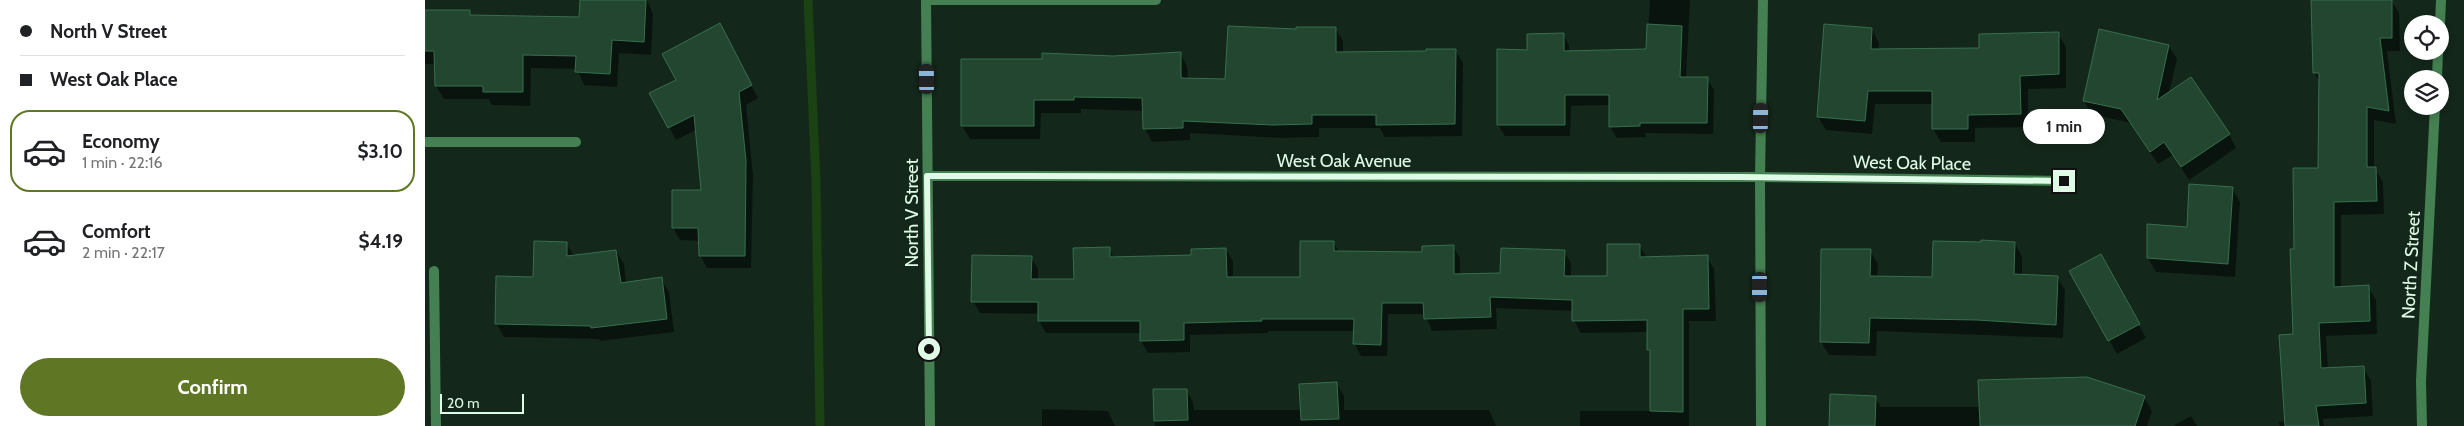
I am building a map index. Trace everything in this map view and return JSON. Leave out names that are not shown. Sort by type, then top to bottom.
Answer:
[{"type":"street","points":[[926,0],[1156,0]]},
{"type":"street","name":"North V Street","points":[[926,0],[929,426]]},
{"type":"street","points":[[1761,426],[1760,178],[1763,0]]},
{"type":"street","points":[[2440,15],[2441,0]]},
{"type":"street","name":"North Z Street","points":[[2422,426],[2421,381],[2435,115]]},
{"type":"street","points":[[425,142],[576,142]]},
{"type":"street","name":"West Oak Avenue","points":[[927,176],[1760,178]]},
{"type":"street","name":"West Oak Place","points":[[1760,178],[2064,181]]},
{"type":"street","points":[[434,271],[436,426]]},
{"type":"building","points":[[580,0],[646,0],[644,42],[612,40],[610,74],[575,72],[576,56],[523,55],[523,92],[483,92],[483,86],[435,86],[434,51],[425,51],[425,10],[470,10],[470,15],[579,17]]},
{"type":"building","points":[[2311,0],[2392,0],[2392,38],[2380,38],[2389,111],[2367,107],[2367,167],[2376,167],[2377,201],[2334,202],[2334,287],[2369,285],[2370,321],[2319,323],[2321,368],[2364,366],[2366,403],[2316,406],[2319,426],[2285,426],[2279,335],[2293,334],[2290,249],[2294,249],[2293,168],[2318,168],[2319,73],[2313,73]]},
{"type":"building","points":[[720,23],[752,85],[739,92],[746,161],[745,256],[699,256],[698,228],[672,228],[672,190],[701,190],[694,115],[668,128],[649,93],[676,80],[662,54]]},
{"type":"building","points":[[1647,24],[1682,26],[1680,77],[1708,77],[1707,123],[1640,123],[1640,126],[1609,127],[1609,95],[1565,95],[1565,125],[1497,125],[1497,49],[1527,50],[1527,34],[1564,33],[1564,51],[1646,49]]},
{"type":"building","points":[[1824,24],[1872,28],[1871,49],[1979,48],[1979,34],[2059,32],[2059,74],[2020,76],[2021,114],[1968,115],[1968,129],[1932,129],[1932,91],[1868,91],[1865,121],[1817,117]]},
{"type":"building","points":[[1228,26],[1296,29],[1296,27],[1336,27],[1336,52],[1456,49],[1455,124],[1376,125],[1376,115],[1312,115],[1312,124],[1273,125],[1183,121],[1183,128],[1143,129],[1142,98],[1074,97],[1074,100],[1034,100],[1034,126],[961,126],[961,59],[1042,59],[1042,53],[1113,56],[1181,52],[1181,78],[1225,79]]},
{"type":"building","points":[[2099,29],[2169,45],[2157,100],[2191,77],[2230,134],[2181,167],[2164,142],[2150,152],[2121,109],[2083,101]]},
{"type":"building","points":[[2189,184],[2233,187],[2228,264],[2147,258],[2147,224],[2187,227]]},
{"type":"building","points":[[1981,240],[2015,242],[2014,274],[2058,276],[2056,325],[1977,320],[1870,318],[1869,343],[1820,342],[1821,249],[1871,249],[1870,276],[1932,277],[1933,241],[1981,242]]},
{"type":"building","points":[[534,241],[567,242],[567,256],[616,250],[621,283],[662,277],[667,319],[591,328],[591,326],[495,324],[496,276],[533,277]]},
{"type":"building","points":[[1300,241],[1334,241],[1334,251],[1422,252],[1422,246],[1454,245],[1454,274],[1500,273],[1501,248],[1565,250],[1564,276],[1607,276],[1607,244],[1640,244],[1640,257],[1708,255],[1709,309],[1683,309],[1683,412],[1650,411],[1650,350],[1647,350],[1647,320],[1572,321],[1572,300],[1490,297],[1491,317],[1424,319],[1423,303],[1382,303],[1381,345],[1353,344],[1354,319],[1261,319],[1262,321],[1184,323],[1184,340],[1140,341],[1140,321],[1038,321],[1038,302],[971,302],[972,255],[1032,256],[1031,279],[1074,279],[1073,248],[1110,247],[1110,257],[1191,255],[1191,249],[1226,248],[1227,277],[1300,277]]},
{"type":"building","points":[[2101,254],[2140,324],[2108,341],[2069,271]]},
{"type":"building","points":[[2087,377],[2145,396],[2135,426],[1980,426],[1978,380]]},
{"type":"building","points":[[1337,382],[1339,419],[1301,420],[1299,384]]},
{"type":"building","points":[[1153,389],[1187,389],[1188,420],[1154,421]]},
{"type":"building","points":[[1830,394],[1876,396],[1875,426],[1829,426]]},
{"type":"waterway","points":[[808,0],[816,181],[820,426]]},
{"type":"route","points":[[929,349],[927,176],[1740,177],[2064,181]]}]
